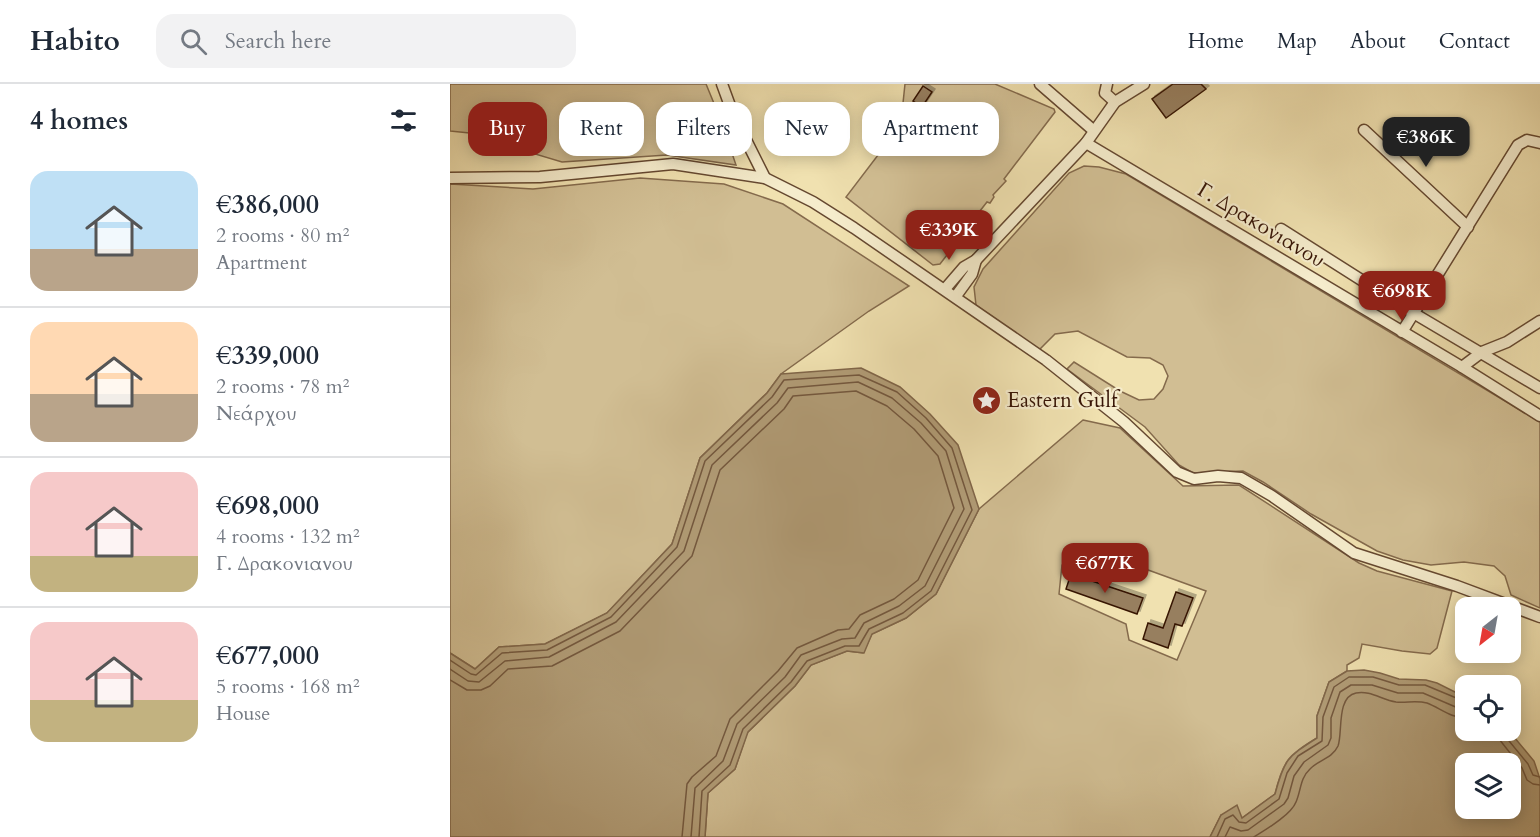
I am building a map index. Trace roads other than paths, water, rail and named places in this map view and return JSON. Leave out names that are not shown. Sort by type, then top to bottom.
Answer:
[{"type":"street","points":[[722,84],[733,114],[765,178]]},
{"type":"street","points":[[1040,84],[1093,130]]},
{"type":"street","points":[[1107,84],[1105,93],[1115,102]]},
{"type":"street","points":[[945,289],[964,267],[976,260],[1086,143],[1115,102],[1144,84]]},
{"type":"street","points":[[1364,130],[1468,227]]},
{"type":"street","points":[[1402,332],[1518,145],[1527,140],[1540,142]]},
{"type":"street","name":"Γ. Δρακονιανου","points":[[1086,143],[1540,416]]},
{"type":"street","points":[[450,178],[540,177],[672,164],[765,178],[813,202],[956,296],[1079,385],[1124,422],[1177,472],[1194,479],[1218,476],[1241,478],[1272,496],[1354,553],[1457,586],[1540,617]]},
{"type":"street","points":[[1281,229],[1415,314],[1540,388]]},
{"type":"street","points":[[956,296],[972,274],[976,260]]},
{"type":"street","points":[[932,280],[954,277]]},
{"type":"street","points":[[965,286],[968,305]]},
{"type":"street","points":[[1462,367],[1482,352],[1507,342],[1540,321]]},
{"type":"water","points":[[861,368],[900,387],[930,414],[958,445],[979,509],[936,594],[906,618],[872,634],[864,653],[847,651],[811,665],[795,686],[748,732],[735,769],[708,793],[705,837],[450,837],[450,653],[475,669],[499,647],[545,644],[607,613],[672,544],[700,458],[767,393],[781,374]]},
{"type":"water","points":[[1364,670],[1399,679],[1426,680],[1455,692],[1455,741],[1517,741],[1534,761],[1540,779],[1540,837],[1210,837],[1221,815],[1237,805],[1242,818],[1275,794],[1288,760],[1317,738],[1317,716],[1329,682],[1347,671]]},
{"type":"place","name":"Eastern Gulf","points":[[986,400]]}]
